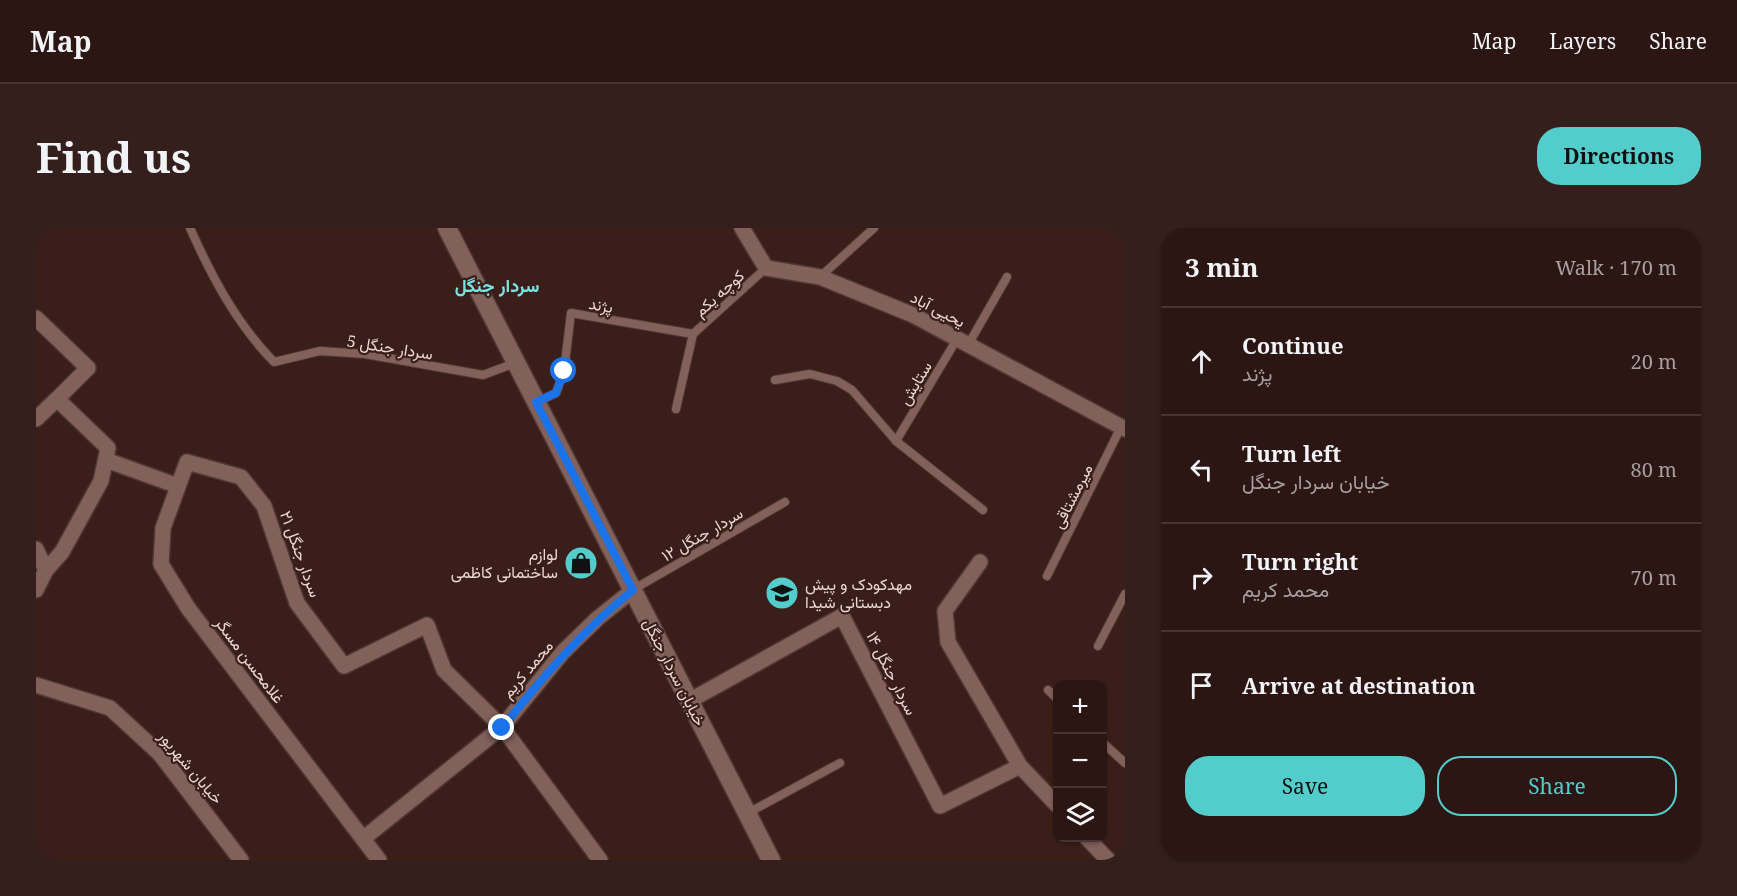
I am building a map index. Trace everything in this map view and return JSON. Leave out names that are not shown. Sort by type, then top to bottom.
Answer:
[{"type":"main road","name":"خیابان سردار جنگل","points":[[452,234],[771,860]]},
{"type":"street","points":[[742,228],[766,268]]},
{"type":"street","name":"یحیی آباد","points":[[766,268],[820,277],[913,315],[1123,428]]},
{"type":"street","points":[[36,318],[88,368],[36,419]]},
{"type":"street","points":[[36,590],[46,570],[62,552],[101,481],[108,448],[57,399]]},
{"type":"street","points":[[106,460],[178,486]]},
{"type":"street","name":"غلامحسن مسگر","points":[[187,462],[163,528],[161,564],[188,608],[379,860]]},
{"type":"street","name":"سردار جنگل ۲۱","points":[[187,462],[241,477],[264,506],[297,603],[344,666],[427,625],[444,670],[502,728],[600,860]]},
{"type":"street","points":[[36,549],[46,570]]},
{"type":"street","points":[[980,562],[945,611],[948,642],[1020,766],[1053,801]]},
{"type":"street","name":"محمد کریم","points":[[364,838],[502,728],[563,652],[598,618],[633,590]]},
{"type":"street","name":"سردار جنگل ۱۴","points":[[689,701],[842,616],[940,806],[1020,766]]},
{"type":"street","name":"خیابان شهریور","points":[[36,685],[110,708],[160,754],[241,860]]},
{"type":"street","points":[[1092,842],[1108,860]]},
{"type":"lane","name":"سردار جنگل 5","points":[[190,228],[208,269],[249,336],[274,362],[320,351],[365,354],[483,375],[516,362]]},
{"type":"lane","points":[[820,277],[874,228]]},
{"type":"lane","name":"کوچه یکم","points":[[676,409],[693,334],[766,268]]},
{"type":"lane","name":"ستایش","points":[[896,441],[1007,277]]},
{"type":"lane","name":"پژند","points":[[536,402],[556,393],[564,371],[571,313],[693,334]]},
{"type":"lane","points":[[775,380],[810,374],[837,381],[852,390],[896,441],[983,510]]},
{"type":"lane","name":"میرمشتاقی","points":[[1047,576],[1123,428]]},
{"type":"lane","name":"سردار جنگل ۱۲","points":[[633,590],[785,502]]},
{"type":"lane","points":[[1098,646],[1125,594]]},
{"type":"lane","points":[[1048,690],[1053,695]]},
{"type":"lane","points":[[1107,747],[1125,763]]},
{"type":"lane","points":[[747,813],[840,763]]},
{"type":"place","name":"لوازم ساختمانی کاظمی","points":[[581,563]]},
{"type":"place","name":"مهدکودک و پیش دبستانی شیدا","points":[[782,593]]},
{"type":"district","name":"سردار جنگل","points":[[497,286]]},
{"type":"route","points":[[502,728],[563,652],[598,618],[633,590],[536,402],[556,393],[564,371]]}]
